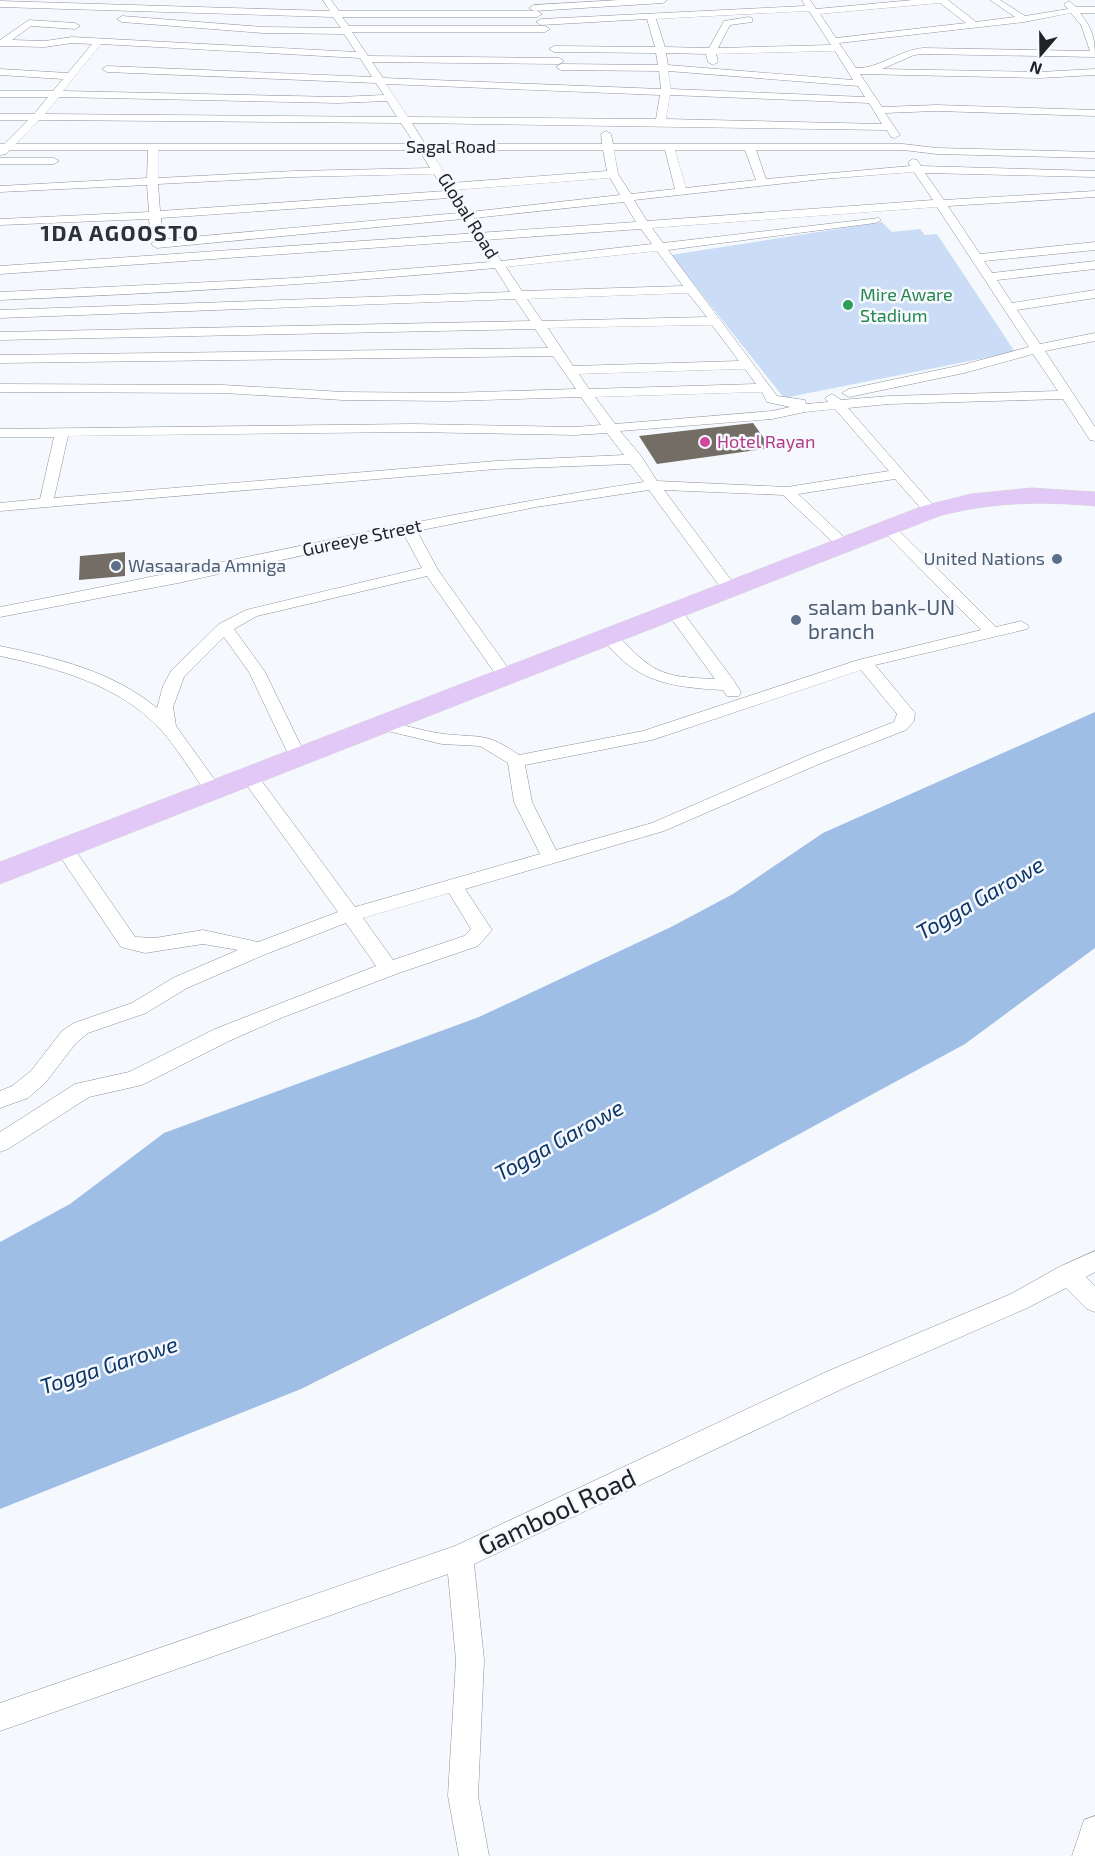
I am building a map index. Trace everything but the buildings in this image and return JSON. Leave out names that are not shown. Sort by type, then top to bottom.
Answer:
[{"type":"main road","points":[[0,874],[298,758],[379,724],[930,511],[978,499],[1010,495],[1039,494],[1095,499]]},
{"type":"street","points":[[56,42],[98,7],[112,0]]},
{"type":"street","name":"Global Road","points":[[327,0],[346,30],[360,41],[367,61],[452,190],[480,238],[521,295],[585,393],[636,459],[729,588]]},
{"type":"street","points":[[107,18],[263,30],[346,30],[538,17],[663,0]]},
{"type":"street","points":[[0,4],[336,14],[538,17],[811,12],[942,0],[975,25]]},
{"type":"street","points":[[994,0],[1024,19]]},
{"type":"street","points":[[866,71],[889,64],[912,52],[923,51],[1095,52],[1085,25],[1065,0]]},
{"type":"street","points":[[554,49],[712,51],[835,45],[1075,10],[1095,10]]},
{"type":"street","points":[[811,12],[853,71],[1095,438]]},
{"type":"street","points":[[651,16],[649,28],[661,51],[666,91],[660,123]]},
{"type":"street","points":[[538,17],[611,29]]},
{"type":"street","points":[[538,17],[554,49],[578,112]]},
{"type":"street","points":[[732,73],[718,68],[710,56],[727,23],[796,19]]},
{"type":"street","points":[[2,43],[29,23],[75,26]]},
{"type":"street","points":[[2,43],[37,44],[72,40],[127,43],[305,64],[380,80],[666,91],[936,108],[1095,112]]},
{"type":"street","points":[[2,150],[37,117],[99,41]]},
{"type":"street","points":[[121,52],[127,43]]},
{"type":"street","points":[[94,93],[114,60]]},
{"type":"street","points":[[107,69],[367,61],[663,68],[860,82]]},
{"type":"street","points":[[288,99],[305,64]]},
{"type":"street","points":[[853,71],[1040,75],[1095,72]]},
{"type":"street","points":[[0,72],[70,76]]},
{"type":"street","points":[[0,94],[94,93],[288,99],[391,98]]},
{"type":"street","points":[[0,117],[37,117],[148,142],[405,120],[578,112],[604,121],[890,127]]},
{"type":"street","points":[[604,121],[613,174],[643,224],[772,399],[784,403],[1067,394]]},
{"type":"street","points":[[148,142],[159,258]]},
{"type":"street","name":"Sagal Road","points":[[2,150],[148,142],[423,147],[903,147],[937,151],[1095,155]]},
{"type":"street","points":[[669,147],[681,191]]},
{"type":"street","points":[[749,147],[762,182]]},
{"type":"street","points":[[0,162],[63,160]]},
{"type":"street","points":[[157,244],[467,215],[762,182],[917,169],[1095,174]]},
{"type":"street","points":[[0,189],[295,174],[439,171]]},
{"type":"street","points":[[0,222],[155,215],[613,174]]},
{"type":"street","points":[[0,270],[1095,194]]},
{"type":"street","points":[[0,296],[294,282],[661,248],[881,219],[898,214],[908,207]]},
{"type":"street","points":[[976,258],[1095,246]]},
{"type":"street","points":[[989,277],[1095,265]]},
{"type":"street","points":[[0,314],[691,289]]},
{"type":"street","points":[[1009,307],[1095,294]]},
{"type":"street","points":[[0,336],[716,321]]},
{"type":"street","points":[[0,433],[612,429],[772,415],[835,401],[853,392],[964,369],[1036,349],[1095,337]]},
{"type":"street","points":[[0,388],[558,352]]},
{"type":"street","points":[[0,359],[226,373],[343,396],[449,397],[766,388]]},
{"type":"street","points":[[570,370],[748,366]]},
{"type":"street","points":[[835,401],[930,511]]},
{"type":"street","points":[[46,503],[62,431]]},
{"type":"street","points":[[0,507],[496,465],[636,459]]},
{"type":"street","name":"Gureeye Street","points":[[0,612],[178,578],[536,503],[654,485],[787,491],[900,474]]},
{"type":"street","points":[[787,491],[843,544]]},
{"type":"street","points":[[887,527],[992,632]]},
{"type":"street","points":[[408,528],[430,570],[505,675]]},
{"type":"street","points":[[167,726],[165,707],[177,675],[225,627],[252,613],[430,570]]},
{"type":"street","points":[[673,610],[742,704]]},
{"type":"street","points":[[379,724],[442,739],[481,741],[491,744],[516,761],[646,736],[864,663],[1021,626]]},
{"type":"street","points":[[225,627],[256,672],[298,758]]},
{"type":"street","points":[[608,635],[641,668],[658,677],[676,681],[728,685]]},
{"type":"street","points":[[0,651],[70,667],[104,680],[135,699],[167,726],[213,790]]},
{"type":"street","points":[[0,1100],[20,1092],[38,1077],[69,1037],[81,1028],[139,1008],[180,983],[259,949],[349,915],[658,827],[803,764],[900,726],[905,721],[906,713],[864,663]]},
{"type":"street","points":[[516,761],[523,802],[551,858]]},
{"type":"street","points":[[249,776],[285,821],[389,969]]},
{"type":"street","points":[[64,848],[128,942],[137,947],[181,938],[202,937],[225,940],[259,949]]},
{"type":"street","points":[[0,1143],[83,1090],[134,1079],[243,1026],[389,969],[471,941],[482,930],[453,885]]},
{"type":"street","name":"Gambool Road","points":[[0,1718],[460,1557],[835,1380],[1019,1301],[1095,1261]]},
{"type":"street","points":[[1067,1274],[1095,1302]]},
{"type":"street","points":[[460,1557],[470,1660],[463,1796],[474,1856]]},
{"type":"street","points":[[1087,1856],[1095,1831]]},
{"type":"shaded area","name":"Mire Aware Stadium","points":[[882,222],[892,232],[920,229],[925,235],[937,234],[1015,352],[784,398],[671,255]]},
{"type":"water","name":"Togga Garowe","points":[[1095,712],[1095,948],[965,1044],[656,1212],[301,1389],[0,1509],[0,1242],[70,1204],[164,1133],[479,1017],[671,927],[733,894],[823,833]]},
{"type":"place","name":"Mire Aware Stadium","points":[[848,305]]},
{"type":"place","name":"Hotel Rayan","points":[[705,442]]},
{"type":"place","name":"United Nations","points":[[1057,559]]},
{"type":"place","name":"Wasaarada Amniga","points":[[116,566]]},
{"type":"place","name":"salam bank-UN branch","points":[[796,620]]},
{"type":"district","name":"1DA AGOOSTO","points":[[120,233]]}]
